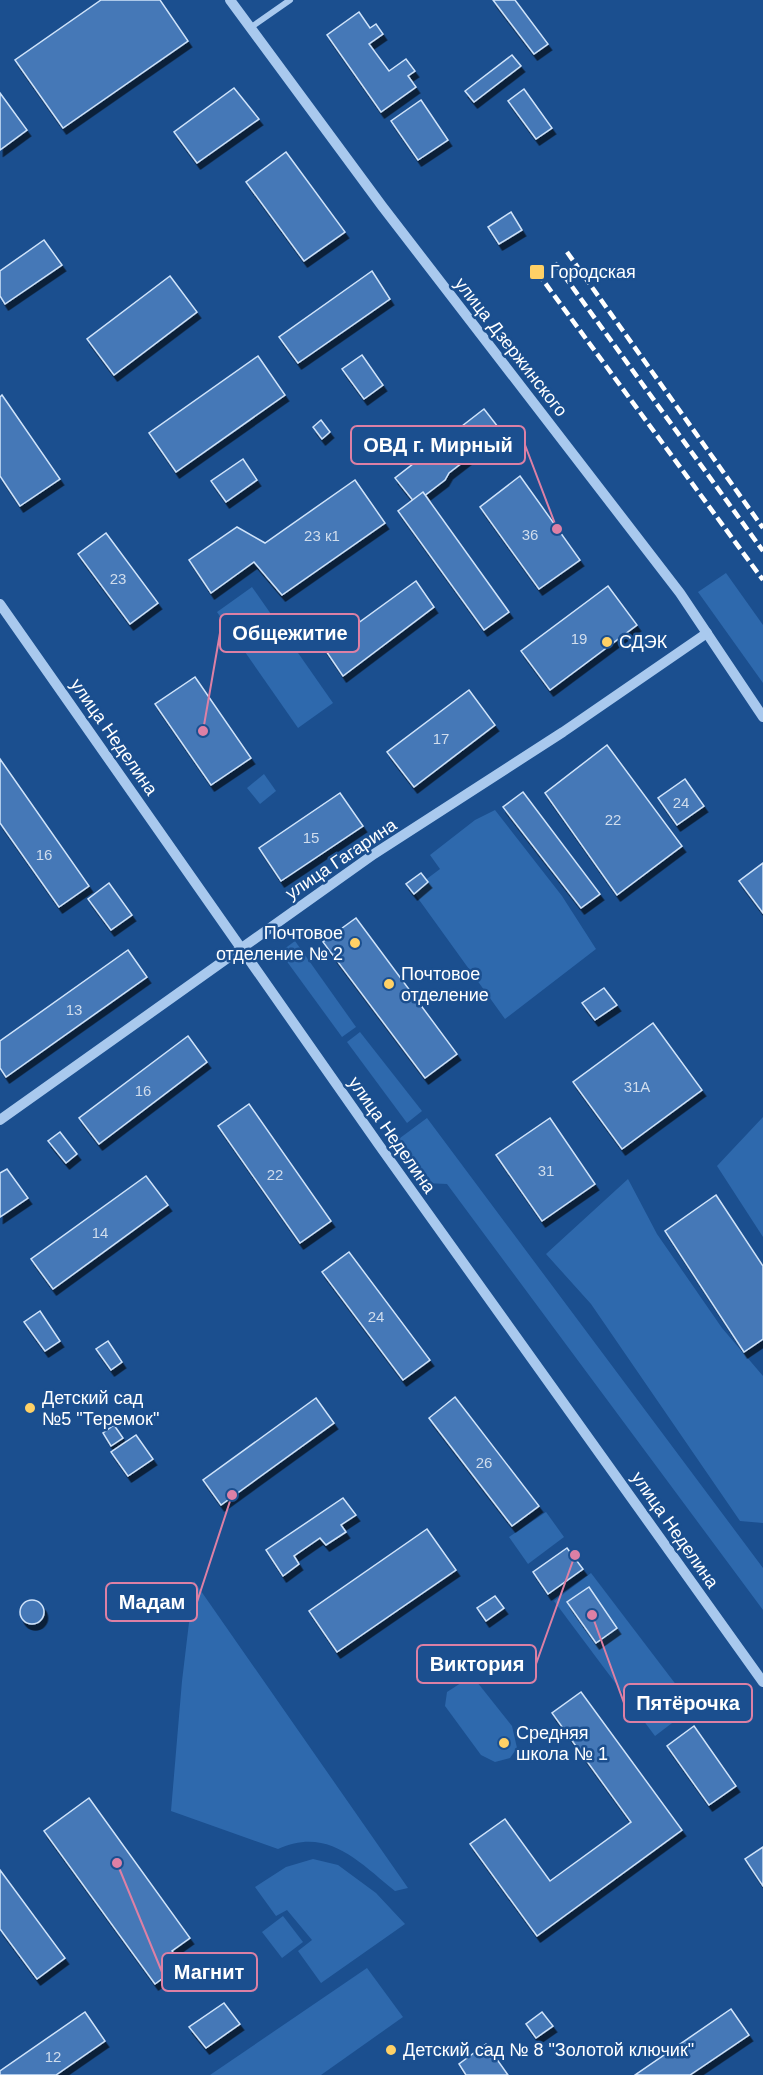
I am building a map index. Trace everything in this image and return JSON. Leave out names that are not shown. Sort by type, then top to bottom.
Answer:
[{"type":"street","name":"улица Дзержинского","points":[[230,0],[382,206],[680,594],[763,717]]},
{"type":"street","points":[[250,28],[290,0]]},
{"type":"street","name":"улица Неделина","points":[[0,603],[241,949],[763,1682]]},
{"type":"street","name":"улица Гагарина","points":[[0,1120],[374,854],[563,732],[707,633]]},
{"type":"shaded area","points":[[726,573],[763,625],[763,683],[698,592]]},
{"type":"shaded area","points":[[252,587],[333,703],[298,728],[217,612]]},
{"type":"shaded area","points":[[264,774],[276,791],[260,804],[247,788]]},
{"type":"shaded area","points":[[495,810],[562,896],[596,949],[505,1019],[412,890],[440,869],[430,855],[475,820]]},
{"type":"shaded area","points":[[295,941],[356,1027],[342,1037],[280,952]]},
{"type":"shaded area","points":[[360,1032],[422,1111],[407,1123],[347,1042]]},
{"type":"shaded area","points":[[763,1117],[763,1237],[717,1166]]},
{"type":"shaded area","points":[[427,1118],[763,1568],[763,1610],[447,1184],[425,1183],[396,1141]]},
{"type":"shaded area","points":[[628,1179],[657,1234],[722,1328],[763,1376],[763,1523],[740,1521],[591,1304],[546,1254]]},
{"type":"shaded area","points":[[546,1512],[564,1537],[528,1564],[509,1537]]},
{"type":"shaded area","points":[[591,1573],[693,1707],[655,1736],[554,1601]]},
{"type":"shaded area","points":[[194,1581],[408,1888],[395,1891],[342,1850],[328,1845],[312,1842],[296,1843],[278,1849],[171,1811],[182,1681]]},
{"type":"shaded area","points":[[464,1681],[477,1682],[512,1726],[517,1748],[510,1758],[495,1762],[481,1755],[445,1706],[447,1692]]},
{"type":"shaded area","points":[[313,1859],[338,1865],[376,1893],[405,1924],[321,1983],[298,1951],[312,1940],[287,1910],[276,1916],[255,1887],[286,1867]]},
{"type":"shaded area","points":[[283,1916],[303,1942],[282,1958],[262,1932]]},
{"type":"shaded area","points":[[367,1968],[403,2017],[321,2075],[210,2075]]},
{"type":"building","points":[[101,0],[160,0],[188,41],[63,128],[15,60]]},
{"type":"building","points":[[493,0],[515,0],[548,44],[534,54]]},
{"type":"building","points":[[359,12],[370,28],[376,24],[383,34],[369,44],[389,71],[406,59],[415,71],[408,76],[416,87],[381,112],[327,35]]},
{"type":"building","points":[[512,55],[521,66],[474,102],[465,91]]},
{"type":"building","points":[[234,88],[259,119],[197,163],[174,132]]},
{"type":"building","points":[[524,89],[552,128],[536,139],[508,101]]},
{"type":"building","points":[[0,93],[27,130],[0,150]]},
{"type":"building","points":[[421,100],[448,140],[418,160],[391,121]]},
{"type":"building","points":[[286,152],[345,232],[304,261],[246,182]]},
{"type":"building","points":[[511,212],[522,230],[499,244],[488,227]]},
{"type":"building","points":[[44,240],[62,265],[5,304],[0,296],[0,271]]},
{"type":"building","points":[[372,271],[390,299],[298,363],[279,337]]},
{"type":"building","points":[[170,276],[197,312],[114,375],[87,339]]},
{"type":"building","points":[[362,355],[383,385],[364,399],[342,369]]},
{"type":"building","points":[[258,356],[285,395],[176,472],[149,433]]},
{"type":"building","points":[[2,395],[60,479],[20,506],[0,476],[0,397]]},
{"type":"building","points":[[484,409],[502,432],[415,503],[395,478]]},
{"type":"building","points":[[321,420],[330,432],[322,439],[313,427]]},
{"type":"building","points":[[243,459],[257,480],[226,502],[211,481]]},
{"type":"building","points":[[520,476],[580,560],[539,589],[480,507]]},
{"type":"building","points":[[355,480],[385,523],[282,595],[254,562],[211,593],[189,560],[237,527],[265,543]]},
{"type":"building","points":[[423,492],[509,612],[484,630],[398,511]]},
{"type":"building","points":[[106,533],[158,603],[130,624],[78,554]]},
{"type":"building","points":[[416,581],[434,607],[343,676],[324,648]]},
{"type":"building","points":[[608,586],[637,625],[550,690],[521,651]]},
{"type":"building","points":[[195,677],[251,758],[211,785],[155,704]]},
{"type":"building","points":[[469,690],[495,725],[414,787],[387,752]]},
{"type":"building","points":[[607,745],[682,846],[617,895],[545,793]]},
{"type":"building","points":[[0,759],[89,886],[59,907],[0,823]]},
{"type":"building","points":[[685,779],[704,806],[677,825],[658,798]]},
{"type":"building","points":[[523,792],[600,894],[581,908],[503,807]]},
{"type":"building","points":[[340,793],[363,826],[281,881],[259,848]]},
{"type":"building","points":[[763,863],[763,913],[739,881]]},
{"type":"building","points":[[421,873],[428,882],[414,894],[406,884]]},
{"type":"building","points":[[109,883],[132,915],[111,930],[88,899]]},
{"type":"building","points":[[356,918],[457,1054],[425,1078],[323,942]]},
{"type":"building","points":[[128,950],[147,977],[6,1077],[0,1068],[0,1041]]},
{"type":"building","points":[[604,988],[617,1005],[595,1020],[582,1003]]},
{"type":"building","points":[[653,1023],[702,1090],[622,1149],[573,1082]]},
{"type":"building","points":[[188,1036],[207,1062],[99,1144],[79,1118]]},
{"type":"building","points":[[249,1104],[331,1221],[300,1243],[218,1126]]},
{"type":"building","points":[[550,1118],[595,1184],[542,1221],[496,1155]]},
{"type":"building","points":[[60,1132],[77,1154],[66,1163],[48,1141]]},
{"type":"building","points":[[7,1169],[28,1198],[0,1217],[0,1173]]},
{"type":"building","points":[[146,1176],[168,1205],[53,1289],[31,1259]]},
{"type":"building","points":[[716,1195],[763,1266],[763,1339],[744,1352],[665,1231]]},
{"type":"building","points":[[349,1252],[430,1360],[403,1380],[322,1272]]},
{"type":"building","points":[[40,1311],[60,1341],[45,1351],[24,1322]]},
{"type":"building","points":[[108,1341],[122,1362],[111,1370],[96,1349]]},
{"type":"building","points":[[455,1397],[539,1506],[512,1526],[429,1418]]},
{"type":"building","points":[[316,1398],[334,1423],[221,1505],[203,1480]]},
{"type":"building","points":[[114,1425],[123,1438],[111,1446],[103,1433]]},
{"type":"building","points":[[136,1435],[153,1459],[128,1476],[111,1452]]},
{"type":"building","points":[[343,1498],[356,1515],[341,1525],[346,1532],[326,1545],[320,1538],[294,1556],[299,1564],[283,1576],[266,1550]]},
{"type":"building","points":[[427,1529],[456,1570],[337,1652],[309,1611]]},
{"type":"building","points":[[567,1548],[583,1569],[548,1594],[533,1572]]},
{"type":"building","points":[[589,1587],[617,1628],[596,1643],[567,1602]]},
{"type":"building","points":[[495,1596],[504,1608],[486,1621],[477,1608]]},
{"type":"building","points":[[27,1600],[37,1600],[44,1607],[44,1617],[37,1624],[27,1624],[20,1617],[20,1607]]},
{"type":"building","points":[[581,1692],[682,1830],[537,1936],[470,1844],[505,1819],[550,1881],[631,1822],[552,1713]]},
{"type":"building","points":[[694,1726],[736,1786],[709,1805],[667,1746]]},
{"type":"building","points":[[89,1798],[190,1938],[172,1951],[179,1961],[167,1970],[170,1973],[155,1984],[44,1831]]},
{"type":"building","points":[[763,1847],[763,1886],[745,1859]]},
{"type":"building","points":[[0,1870],[65,1958],[37,1979],[0,1929]]},
{"type":"building","points":[[224,2003],[240,2024],[206,2048],[189,2027]]},
{"type":"building","points":[[731,2009],[749,2035],[690,2075],[635,2075]]},
{"type":"building","points":[[85,2012],[105,2041],[56,2075],[0,2075],[0,2071]]},
{"type":"building","points":[[542,2012],[553,2026],[536,2038],[526,2024]]},
{"type":"building","points":[[486,2044],[508,2075],[466,2075],[459,2064]]},
{"type":"railway","points":[[567,252],[763,528]]},
{"type":"railway","points":[[555,263],[763,551]]},
{"type":"railway","points":[[537,272],[763,580]]},
{"type":"place","name":"Городская","points":[[537,272]]},
{"type":"place","name":"ОВД г. Мирный","points":[[557,529]]},
{"type":"place","name":"СДЭК","points":[[607,642]]},
{"type":"place","name":"Общежитие","points":[[203,731]]},
{"type":"place","name":"Почтовое отделение № 2","points":[[355,943]]},
{"type":"place","name":"Почтовое отделение","points":[[389,984]]},
{"type":"place","name":"Детский сад №5 \"Теремок\"","points":[[30,1408]]},
{"type":"place","name":"Мадам","points":[[232,1495]]},
{"type":"place","name":"Виктория","points":[[575,1555]]},
{"type":"place","name":"Пятёрочка","points":[[592,1615]]},
{"type":"place","name":"Средняя школа № 1","points":[[504,1743]]},
{"type":"place","name":"Магнит","points":[[117,1863]]},
{"type":"place","name":"Детский сад № 8 \"Золотой ключик\"","points":[[391,2050]]}]
